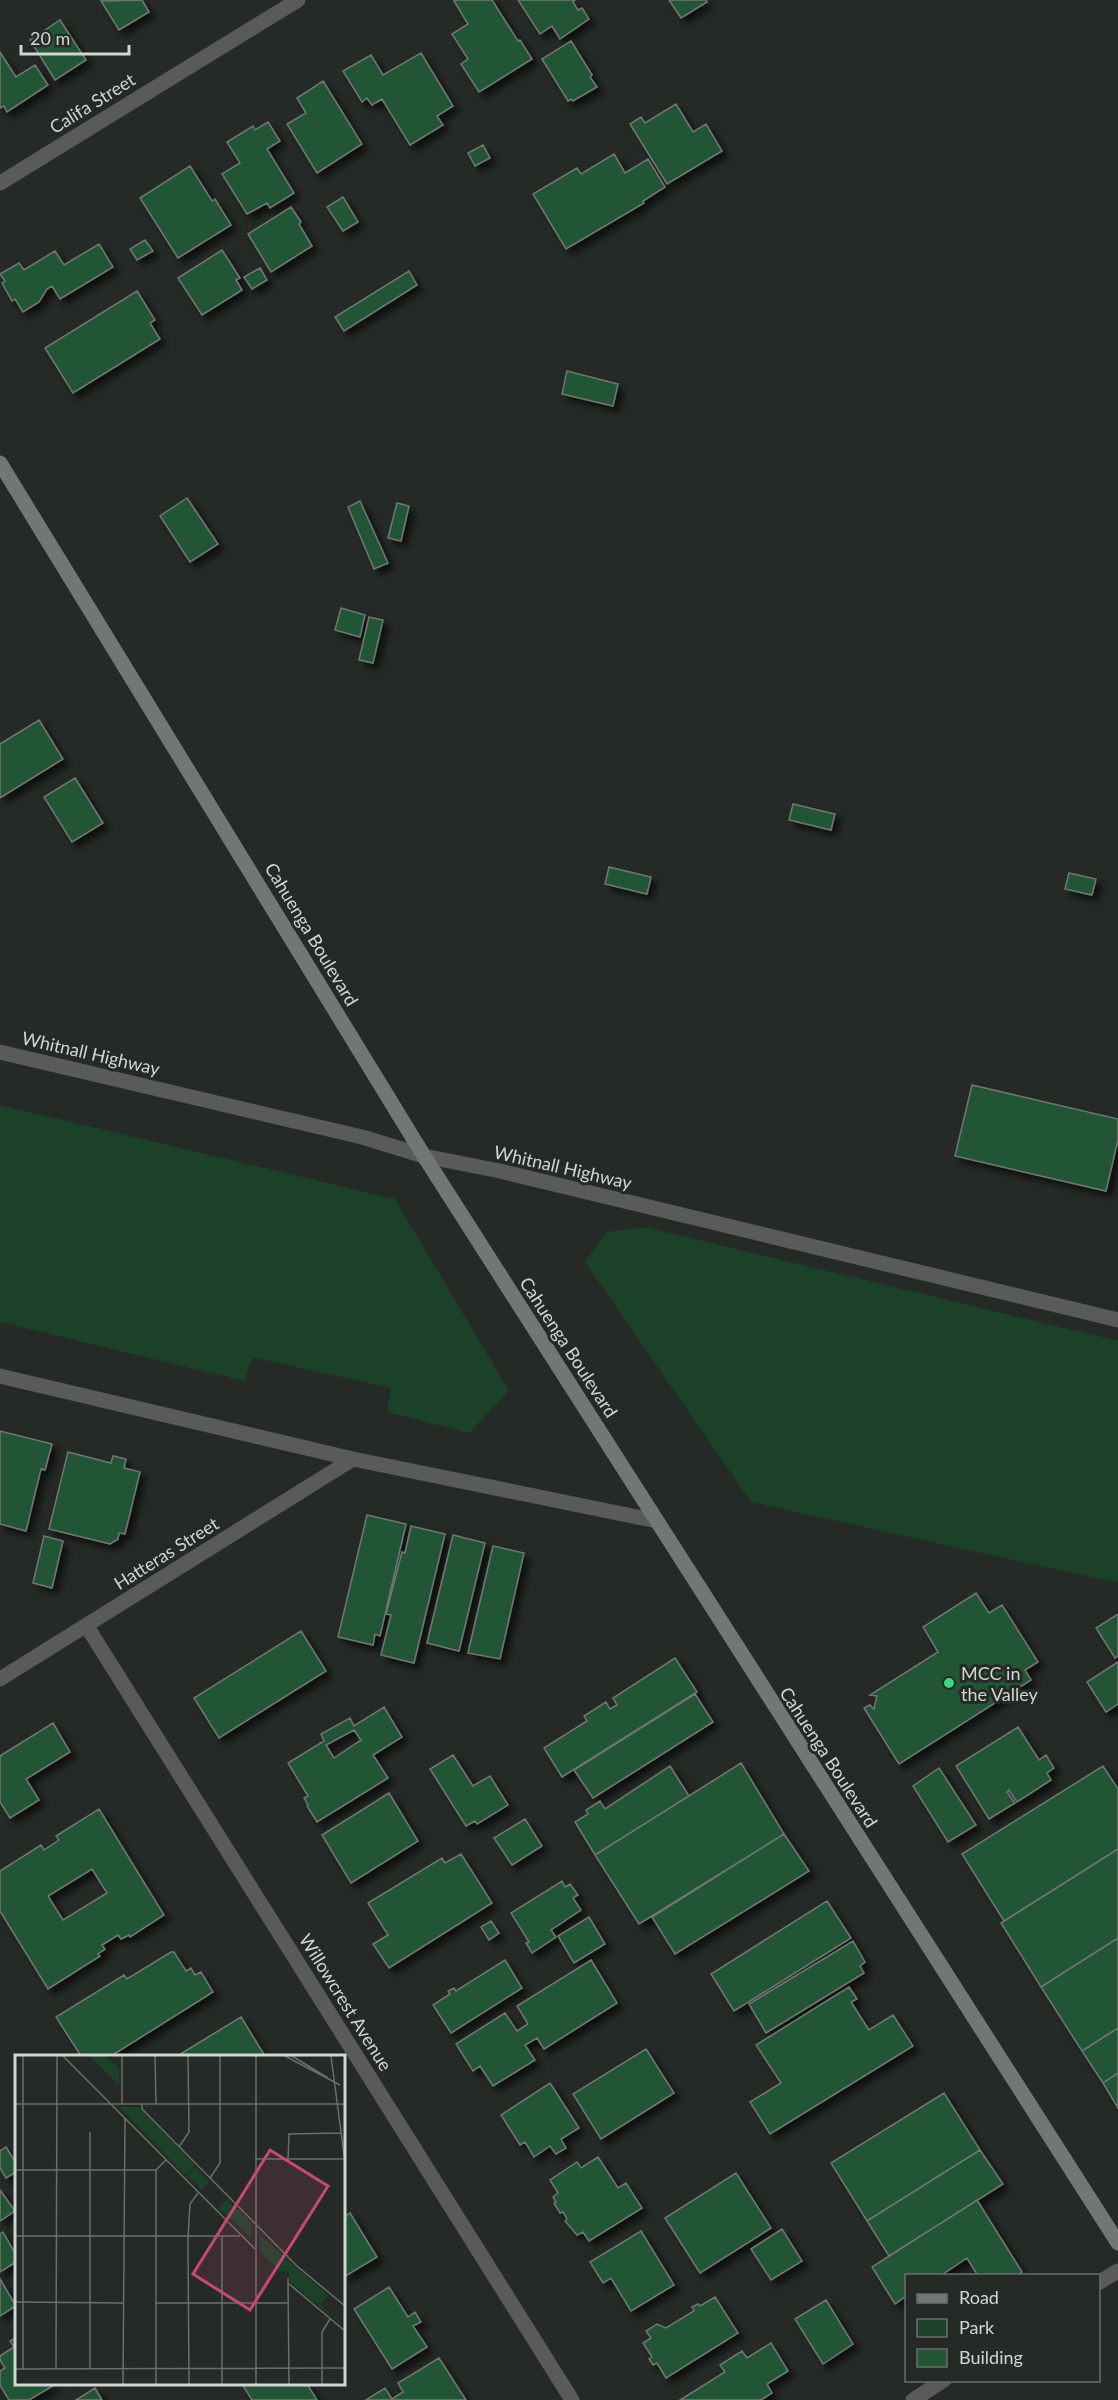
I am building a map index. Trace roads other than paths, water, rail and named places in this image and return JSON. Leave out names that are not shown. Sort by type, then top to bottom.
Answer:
[{"type":"main road","name":"Cahuenga Boulevard","points":[[0,463],[424,1156],[1118,2243]]},
{"type":"street","name":"Califa Street","points":[[0,183],[298,0]]},
{"type":"street","name":"Whitnall Highway","points":[[0,1052],[362,1137],[424,1156],[500,1171],[1118,1320]]},
{"type":"street","points":[[0,1377],[353,1459],[657,1521]]},
{"type":"street","name":"Hatteras Street","points":[[0,1679],[353,1459]]},
{"type":"street","name":"Willowcrest Avenue","points":[[86,1625],[572,2400]]},
{"type":"street","points":[[1100,2282],[1118,2271]]},
{"type":"street","points":[[914,2400],[941,2382]]},
{"type":"place","name":"MCC in the Valley","points":[[949,1683]]}]
